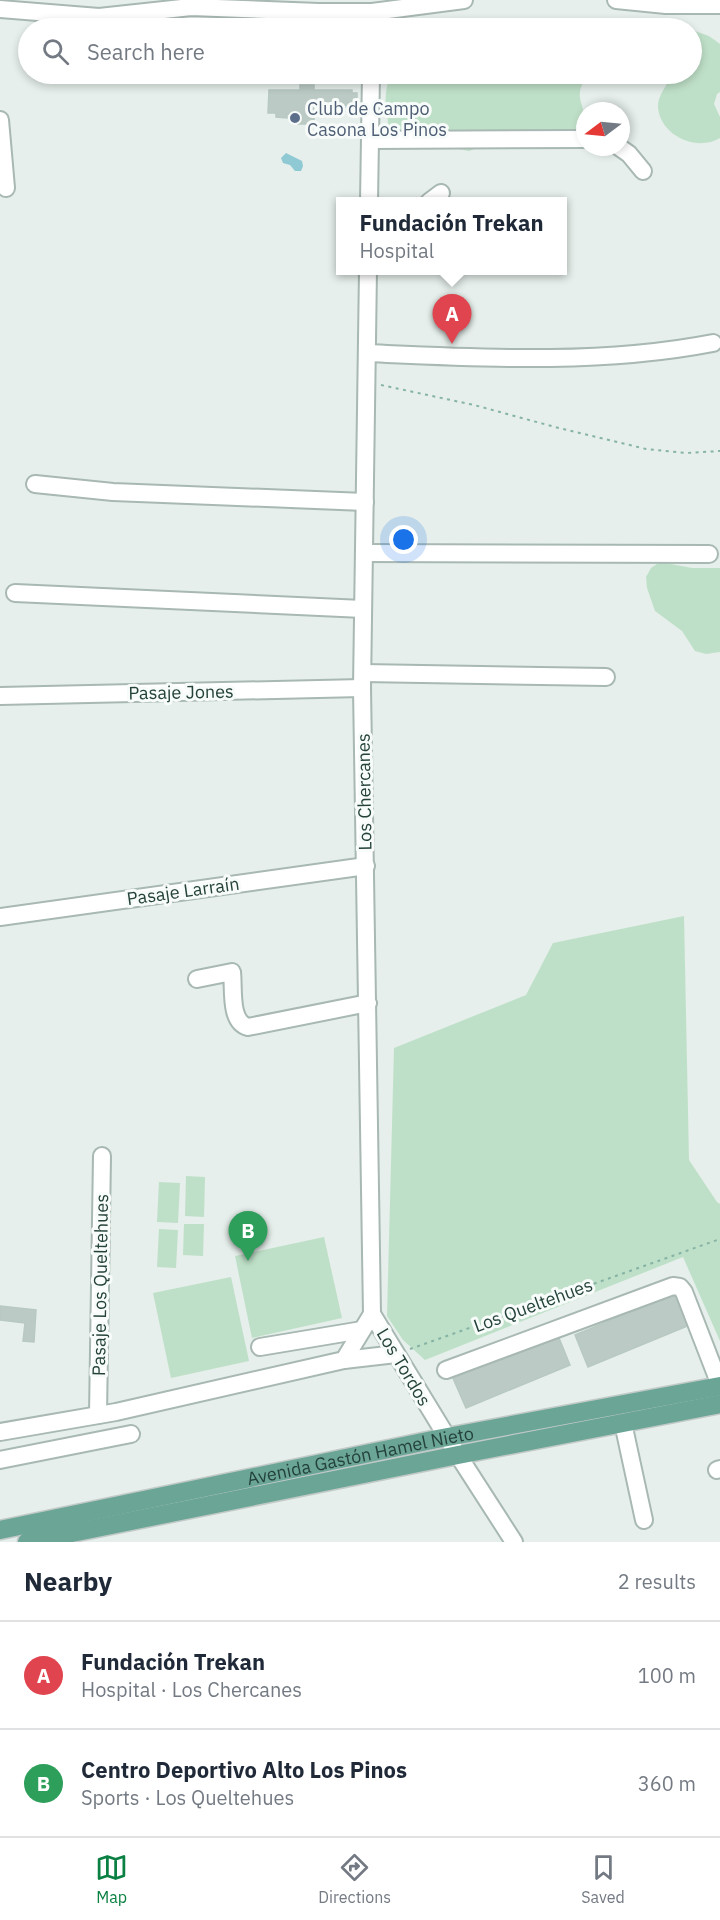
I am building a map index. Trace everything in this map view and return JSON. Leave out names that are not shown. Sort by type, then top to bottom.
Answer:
[{"type":"main road","name":"Avenida Gastón Hamel Nieto","points":[[0,1530],[447,1437],[720,1385]]},
{"type":"main road","name":"Avenida Gastón Hamel Nieto","points":[[27,1542],[720,1404]]},
{"type":"street","points":[[381,18],[464,0]]},
{"type":"street","points":[[616,0],[666,5],[720,5]]},
{"type":"street","points":[[0,9],[99,17],[190,7],[319,12],[359,18]]},
{"type":"street","points":[[369,197],[371,84]]},
{"type":"street","points":[[0,120],[6,188]]},
{"type":"street","points":[[370,140],[576,139]]},
{"type":"street","points":[[630,155],[643,171]]},
{"type":"street","name":"Los Chercanes","points":[[368,275],[363,681],[372,1314]]},
{"type":"street","points":[[367,352],[480,357],[551,357],[640,354],[713,343]]},
{"type":"street","points":[[35,484],[113,492],[365,502]]},
{"type":"street","points":[[364,554],[709,554]]},
{"type":"street","points":[[15,593],[363,609]]},
{"type":"street","name":"Pasaje Jones","points":[[0,696],[363,681],[606,677]]},
{"type":"street","name":"Pasaje Larraín","points":[[0,917],[366,866]]},
{"type":"street","points":[[196,979],[232,972],[236,1019],[248,1027],[368,1003]]},
{"type":"street","name":"Pasaje Los Queltehues","points":[[98,1414],[102,1156]]},
{"type":"street","points":[[446,1370],[674,1286],[680,1287],[684,1292],[720,1385]]},
{"type":"street","points":[[344,1360],[372,1314]]},
{"type":"street","name":"Los Tordos","points":[[372,1314],[514,1542]]},
{"type":"street","points":[[260,1347],[362,1330]]},
{"type":"street","points":[[0,1432],[98,1414],[344,1360],[396,1354]]},
{"type":"street","points":[[623,1423],[644,1520]]},
{"type":"street","points":[[0,1460],[131,1434]]},
{"type":"path","points":[[367,381],[474,405],[646,449],[686,453],[720,451]]},
{"type":"path","name":"Los Queltehues","points":[[396,1354],[720,1239]]},
{"type":"green space","points":[[702,34],[720,44],[720,92],[714,104],[720,117],[720,138],[711,142],[691,142],[673,133],[661,118],[658,103],[666,84],[702,84]]},
{"type":"green space","points":[[388,84],[582,84],[580,89],[581,102],[576,102],[576,133],[526,134],[517,130],[506,131],[488,144],[469,151],[389,135],[386,98]]},
{"type":"green space","points":[[660,562],[692,568],[720,568],[720,652],[706,654],[695,651],[682,631],[655,611],[647,588],[646,577],[651,568]]},
{"type":"green space","points":[[684,916],[689,1160],[720,1204],[720,1341],[683,1257],[425,1360],[403,1340],[387,1316],[394,1048],[526,995],[553,943]]},
{"type":"green space","points":[[186,1176],[205,1177],[204,1217],[185,1216]]},
{"type":"green space","points":[[159,1182],[180,1183],[178,1223],[157,1222]]},
{"type":"green space","points":[[184,1224],[204,1224],[203,1256],[183,1255]]},
{"type":"green space","points":[[159,1229],[178,1230],[176,1268],[157,1267]]},
{"type":"green space","points":[[324,1237],[342,1318],[252,1338],[235,1256]]},
{"type":"green space","points":[[231,1277],[249,1361],[171,1378],[153,1293]]},
{"type":"water","points":[[286,153],[302,161],[301,171],[295,171],[290,165],[283,163],[281,158]]},
{"type":"building","points":[[300,85],[314,85],[314,90],[352,90],[352,93],[357,93],[357,112],[329,111],[329,115],[314,114],[314,124],[298,124],[298,115],[287,114],[287,118],[276,117],[276,113],[268,113],[269,90],[300,90]]},
{"type":"building","points":[[679,1292],[692,1324],[588,1367],[575,1335]]},
{"type":"building","points":[[0,1306],[36,1310],[34,1342],[23,1341],[25,1323],[0,1320]]},
{"type":"building","points":[[557,1333],[570,1365],[466,1408],[452,1376]]},
{"type":"place","name":"Club de Campo Casona Los Pinos","points":[[295,118]]},
{"type":"place","name":"Fundación Trekan","points":[[452,344]]},
{"type":"place","name":"Centro Deportivo Alto Los Pinos","points":[[248,1261]]}]
